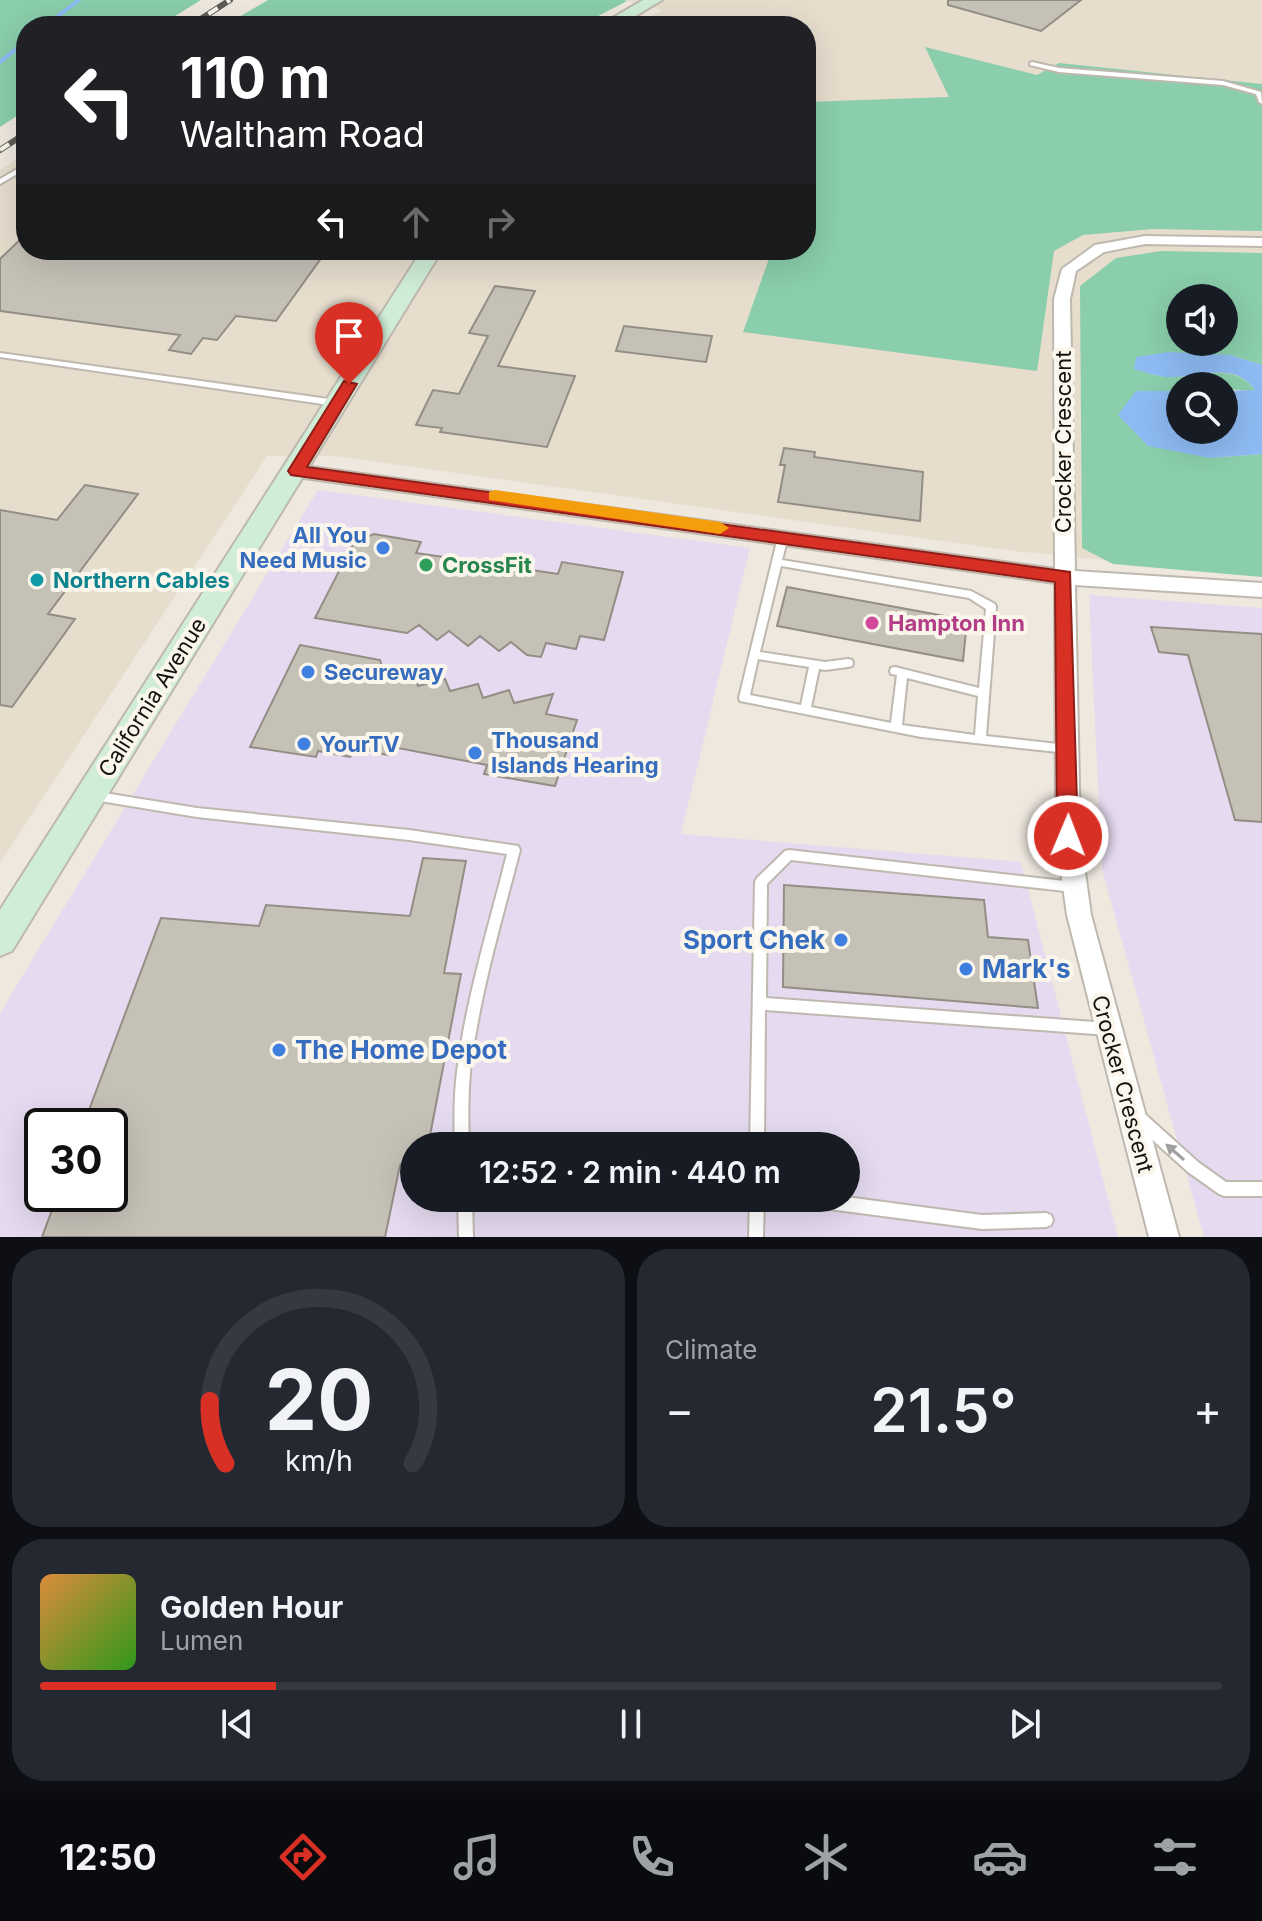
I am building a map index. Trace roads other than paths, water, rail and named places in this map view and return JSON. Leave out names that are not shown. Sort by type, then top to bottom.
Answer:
[{"type":"street","points":[[625,16],[654,0]]},
{"type":"street","name":"Crocker Crescent","points":[[1164,1237],[1108,1029],[1075,887],[1068,836],[1062,299],[1069,269],[1100,248],[1145,240],[1262,242]]},
{"type":"street","name":"California Avenue","points":[[0,940],[297,471],[426,260]]},
{"type":"street","points":[[297,471],[1064,577],[1262,590]]},
{"type":"lane","points":[[1032,64],[1059,70],[1223,83],[1259,93],[1262,102]]},
{"type":"lane","points":[[0,355],[338,403]]},
{"type":"lane","points":[[783,537],[744,698],[896,729],[1067,749]]},
{"type":"lane","points":[[777,562],[971,595],[987,601],[991,607],[980,738]]},
{"type":"lane","points":[[755,655],[815,665],[848,663]]},
{"type":"lane","points":[[805,711],[815,665]]},
{"type":"lane","points":[[896,729],[899,672],[983,693]]},
{"type":"lane","points":[[90,796],[144,806],[421,833],[514,850],[479,995],[459,1110],[461,1132]]},
{"type":"lane","points":[[757,1132],[761,882],[789,855],[1075,887]]},
{"type":"lane","points":[[759,1004],[1108,1029]]},
{"type":"lane","points":[[1131,1110],[1193,1167],[1224,1189],[1262,1189]]},
{"type":"lane","points":[[860,1206],[982,1222],[1046,1220]]},
{"type":"lane","points":[[465,1212],[466,1237]]},
{"type":"lane","points":[[756,1237],[757,1212]]},
{"type":"water","points":[[1166,352],[1166,356],[1233,356],[1262,365],[1262,454],[1210,458],[1148,446],[1118,415],[1136,391],[1166,391],[1166,444],[1238,444],[1238,391],[1255,390],[1238,376],[1238,372],[1166,372],[1165,377],[1134,369],[1136,357]]},
{"type":"waterway","points":[[58,16],[79,0]]},
{"type":"waterway","points":[[0,62],[16,49]]},
{"type":"railway","points":[[205,16],[230,0]]},
{"type":"railway","points":[[0,150],[16,140]]},
{"type":"place","name":"All You Need Music","points":[[383,548]]},
{"type":"place","name":"CrossFit","points":[[426,565]]},
{"type":"place","name":"Northern Cables","points":[[37,580]]},
{"type":"place","name":"Hampton Inn","points":[[872,623]]},
{"type":"place","name":"Secureway","points":[[308,672]]},
{"type":"place","name":"YourTV","points":[[304,744]]},
{"type":"place","name":"Thousand Islands Hearing","points":[[475,753]]},
{"type":"place","name":"Sport Chek","points":[[841,940]]},
{"type":"place","name":"Mark's","points":[[966,969]]},
{"type":"place","name":"The Home Depot","points":[[279,1050]]}]
